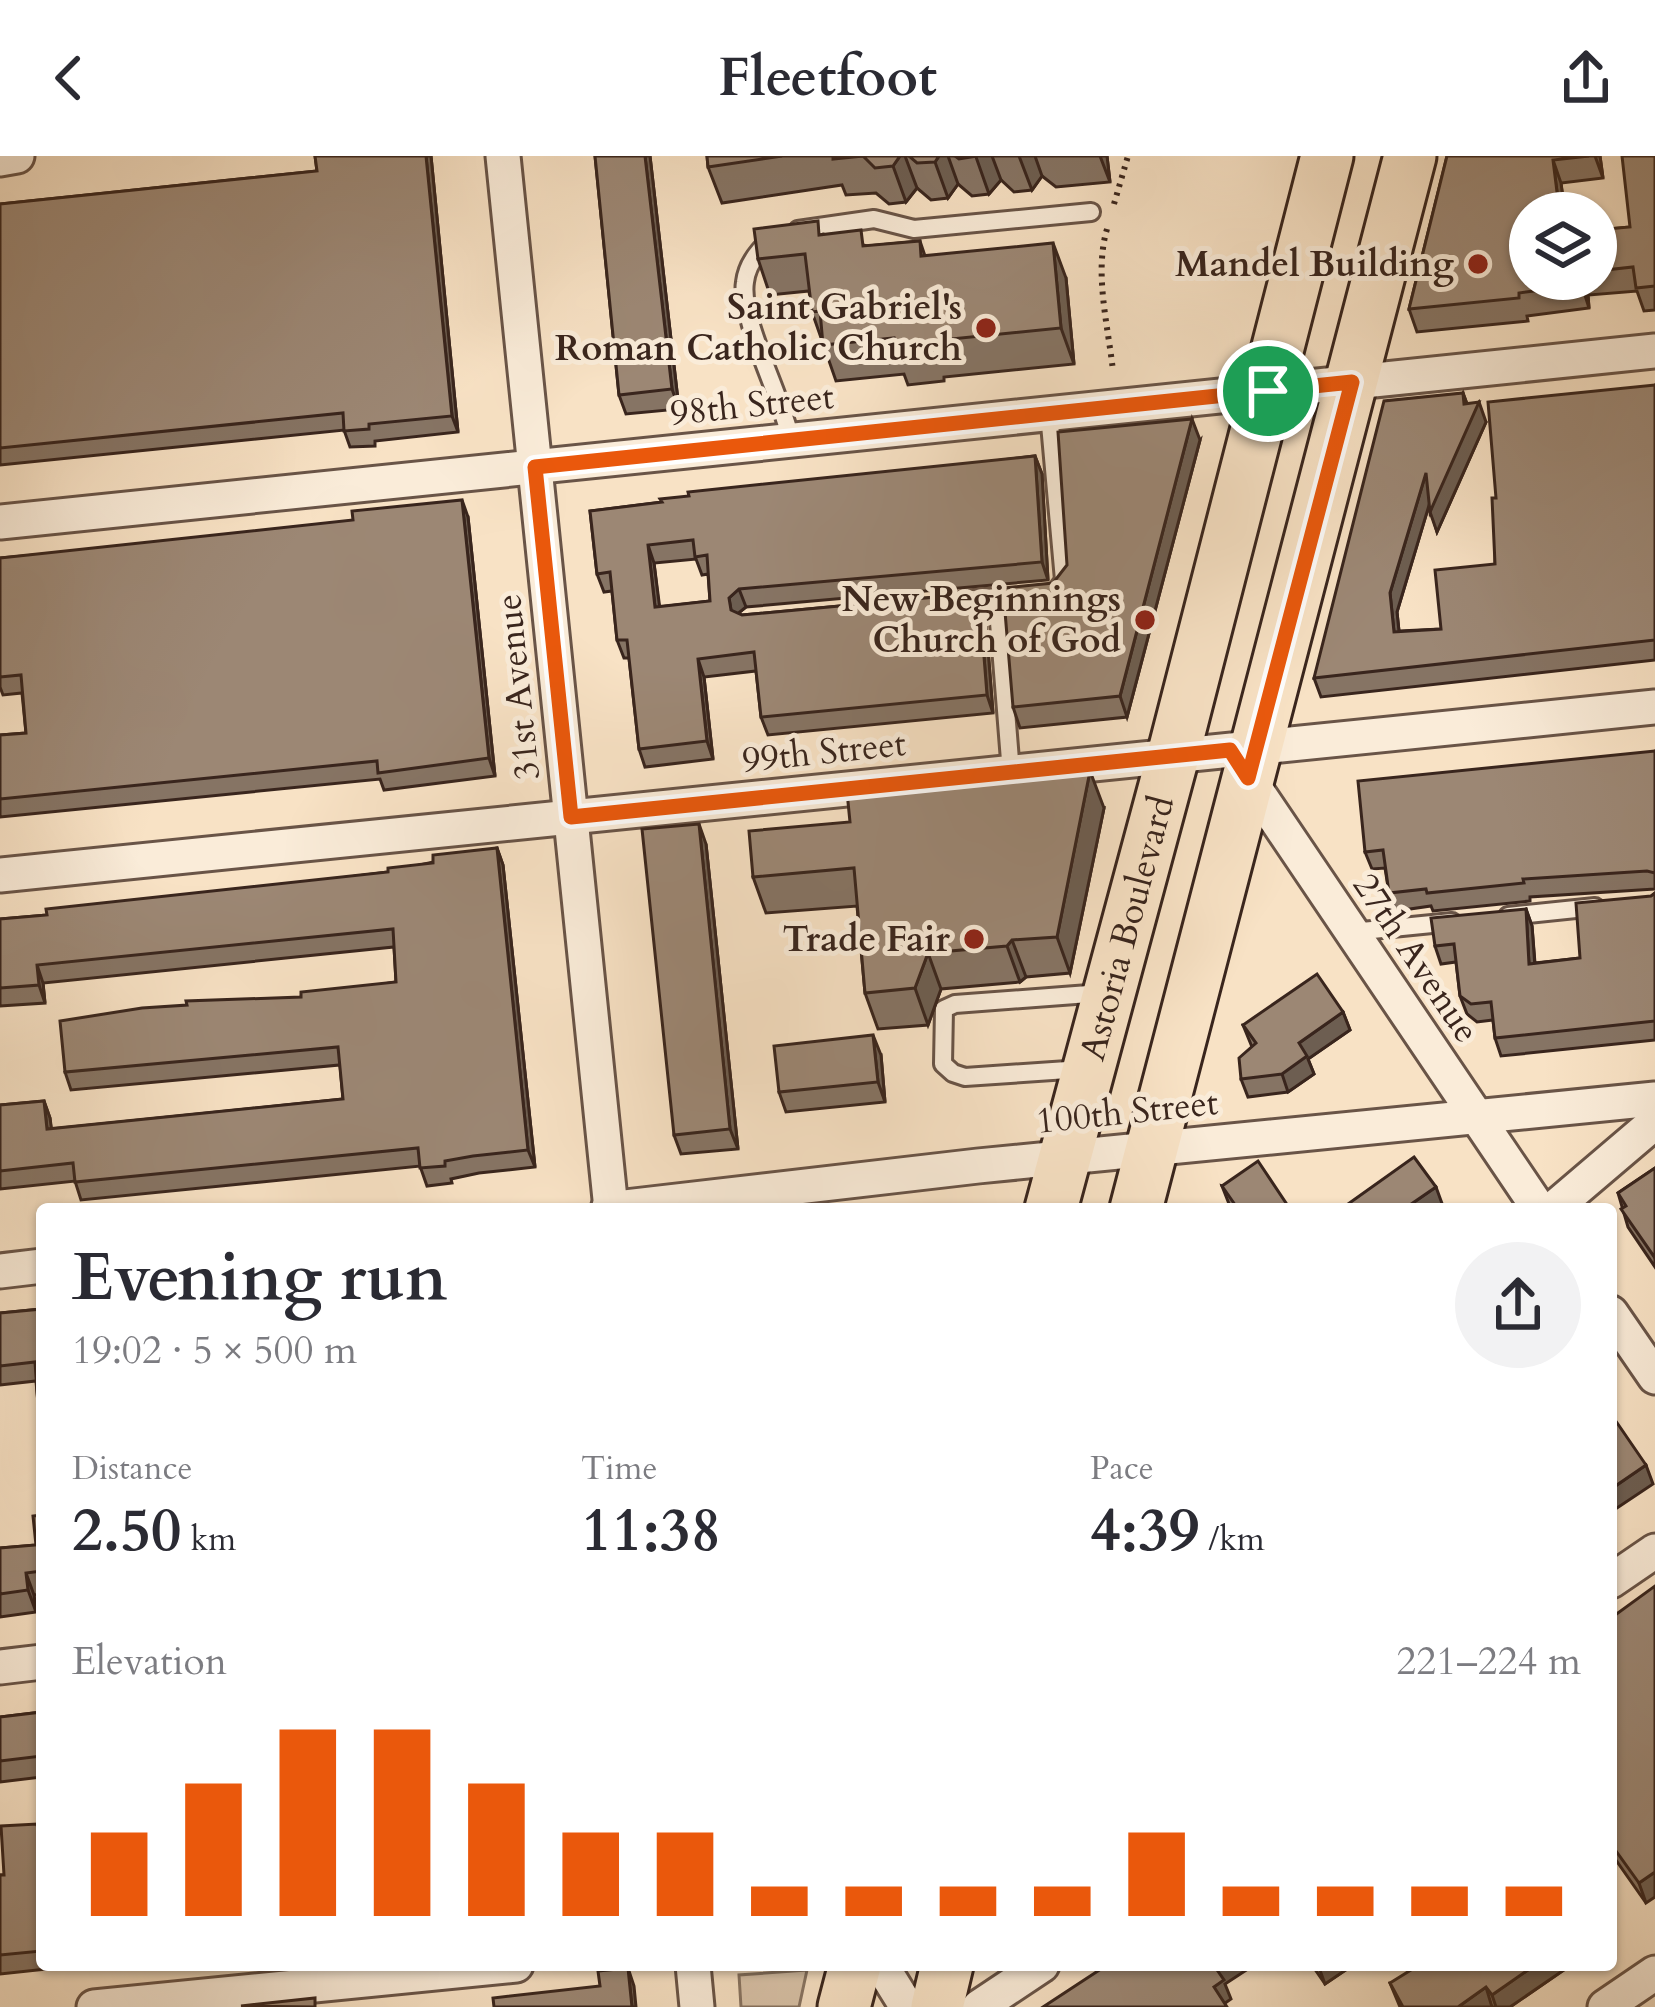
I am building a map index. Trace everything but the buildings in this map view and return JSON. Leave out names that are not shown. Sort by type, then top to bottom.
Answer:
[{"type":"main road","name":"Astoria Boulevard","points":[[1052,1203],[1174,757],[1327,156]]},
{"type":"main road","points":[[1138,1203],[1244,759],[1352,382],[1410,156]]},
{"type":"main road","points":[[844,2007],[853,1971]]},
{"type":"main road","points":[[937,2007],[946,1971]]},
{"type":"street","points":[[0,159],[17,156]]},
{"type":"street","name":"31st Avenue","points":[[503,156],[609,1203]]},
{"type":"street","name":"98th Street","points":[[0,521],[1655,351]]},
{"type":"street","name":"99th Street","points":[[0,875],[1174,757],[1244,759],[1655,706]]},
{"type":"street","name":"27th Avenue","points":[[1244,759],[1352,932],[1535,1203]]},
{"type":"street","name":"100th Street","points":[[662,1203],[1064,1157],[1655,1100]]},
{"type":"street","points":[[1560,1203],[1655,1122]]},
{"type":"street","points":[[0,1271],[36,1268]]},
{"type":"street","points":[[1617,1322],[1655,1377]]},
{"type":"street","points":[[1617,1577],[1655,1551]]},
{"type":"street","points":[[0,1666],[36,1663]]},
{"type":"street","points":[[94,2007],[456,1971]]},
{"type":"street","points":[[694,1971],[697,2007]]},
{"type":"street","points":[[885,1971],[907,2007]]},
{"type":"street","points":[[979,2007],[1033,1971]]},
{"type":"street","points":[[1605,2007],[1655,1972]]},
{"type":"lane","points":[[791,440],[744,303],[749,265],[778,234],[874,219],[914,229],[1090,212]]},
{"type":"lane","points":[[952,601],[1054,592],[1064,580],[1049,413]]},
{"type":"lane","points":[[1012,773],[1016,595]]},
{"type":"lane","points":[[1489,918],[1607,906]]},
{"type":"lane","points":[[1352,932],[1465,920]]},
{"type":"lane","points":[[1089,1068],[964,1077],[952,1073],[943,1064],[944,1009],[956,1004],[1108,992]]},
{"type":"path","points":[[1113,371],[1101,250],[1128,156]]},
{"type":"shaded area","points":[[807,1971],[799,2007],[741,2007],[739,1975]]},
{"type":"place","name":"Mandel Building","points":[[1478,264]]},
{"type":"place","name":"Saint Gabriel's Roman Catholic Church","points":[[986,328]]},
{"type":"place","name":"New Beginnings Church of God","points":[[1145,620]]},
{"type":"place","name":"Trade Fair","points":[[974,939]]},
{"type":"route","points":[[1352,382],[1248,778],[1230,750],[571,817],[535,467],[1268,391],[1352,382]]}]
